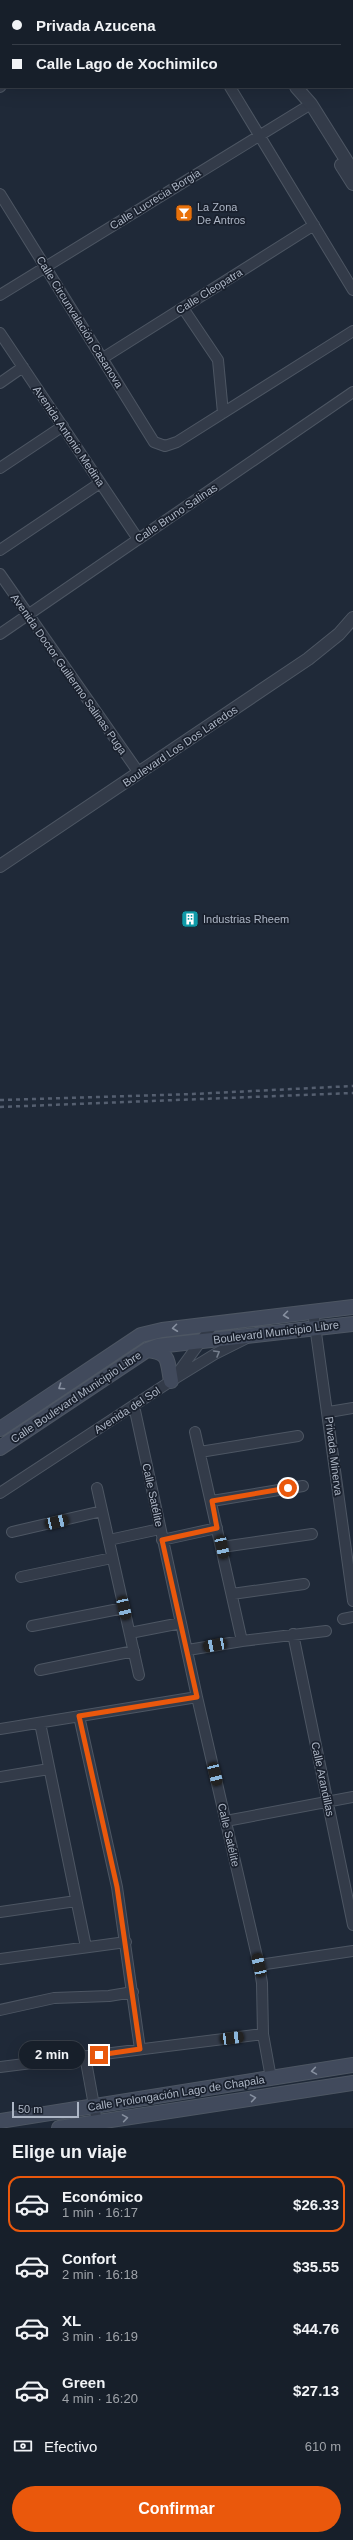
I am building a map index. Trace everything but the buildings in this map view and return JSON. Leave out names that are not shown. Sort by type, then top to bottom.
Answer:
[{"type":"main road","name":"Boulevard Municipio Libre","points":[[214,1323],[353,1307]]},
{"type":"main road","name":"Calle Boulevard Municipio Libre","points":[[0,1429],[141,1335],[214,1323]]},
{"type":"main road","name":"Boulevard Municipio Libre","points":[[200,1341],[353,1324]]},
{"type":"main road","name":"Calle Boulevard Municipio Libre","points":[[0,1448],[147,1350],[158,1346],[200,1341]]},
{"type":"main road","points":[[147,1350],[162,1352],[166,1356],[171,1381]]},
{"type":"main road","name":"Calle Prolongación Lago de Chapala","points":[[0,2121],[353,2065]]},
{"type":"main road","name":"Calle Prolongación Lago de Chapala","points":[[59,2128],[353,2083]]},
{"type":"street","points":[[231,88],[353,290]]},
{"type":"street","points":[[304,99],[353,171]]},
{"type":"street","points":[[304,99],[353,184]]},
{"type":"street","name":"Calle Lucrecia Borgia","points":[[0,295],[259,135],[304,99]]},
{"type":"street","name":"Calle Circunvalación Casanova","points":[[0,194],[104,358],[154,442],[165,446],[177,442],[223,413]]},
{"type":"street","name":"Calle Cleopatra","points":[[104,358],[314,225]]},
{"type":"street","points":[[183,308],[218,360],[223,413],[353,331]]},
{"type":"street","name":"Avenida Antonio Medina","points":[[0,333],[138,539]]},
{"type":"street","points":[[0,383],[23,367]]},
{"type":"street","name":"Calle Bruno Salinas","points":[[0,634],[353,392]]},
{"type":"street","points":[[0,468],[62,426]]},
{"type":"street","points":[[0,550],[100,483]]},
{"type":"street","name":"Avenida Doctor Guillermo Salinas Puga","points":[[0,574],[139,773]]},
{"type":"street","name":"Boulevard Los Dos Laredos","points":[[0,866],[308,659],[339,634],[353,618]]},
{"type":"street","name":"Privada Minerva","points":[[313,1311],[349,1536],[353,1601]]},
{"type":"street","points":[[171,1381],[192,1356],[200,1341],[214,1323]]},
{"type":"street","name":"Avenida del Sol","points":[[0,1493],[171,1381],[225,1348],[258,1335]]},
{"type":"street","name":"Calle Satélite","points":[[134,1406],[197,1697],[259,1965],[262,1983],[263,2034],[271,2078]]},
{"type":"street","points":[[328,1412],[353,1408]]},
{"type":"street","points":[[195,1432],[212,1501],[242,1640]]},
{"type":"street","points":[[200,1452],[298,1436]]},
{"type":"street","points":[[212,1501],[303,1486]]},
{"type":"street","points":[[97,1488],[138,1675]]},
{"type":"street","points":[[12,1532],[102,1511]]},
{"type":"street","points":[[162,1540],[217,1528]]},
{"type":"street","points":[[109,1540],[160,1529]]},
{"type":"street","points":[[222,1547],[312,1534]]},
{"type":"street","points":[[21,1577],[112,1558]]},
{"type":"street","points":[[232,1594],[304,1584]]},
{"type":"street","points":[[32,1626],[124,1608]]},
{"type":"street","points":[[342,1619],[353,1617]]},
{"type":"street","points":[[130,1634],[181,1623]]},
{"type":"street","points":[[188,1650],[242,1640],[326,1631]]},
{"type":"street","name":"Calle Arandillas","points":[[293,1634],[353,1924]]},
{"type":"street","points":[[40,1670],[134,1652]]},
{"type":"street","points":[[0,1729],[197,1697]]},
{"type":"street","points":[[79,1716],[117,1887],[140,2049]]},
{"type":"street","points":[[40,1723],[86,1947]]},
{"type":"street","points":[[0,1777],[49,1769]]},
{"type":"street","points":[[226,1821],[353,1798]]},
{"type":"street","points":[[0,1912],[76,1901]]},
{"type":"street","points":[[0,1960],[126,1942]]},
{"type":"street","points":[[259,1965],[353,1951]]},
{"type":"street","points":[[0,2010],[54,1998],[109,1996],[133,1992]]},
{"type":"street","points":[[0,2067],[263,2034]]},
{"type":"street","points":[[85,2056],[97,2122]]},
{"type":"railway","points":[[0,1100],[193,1094],[353,1086]]},
{"type":"railway","points":[[0,1107],[353,1093]]},
{"type":"place","name":"La Zona De Antros","points":[[184,213]]},
{"type":"place","name":"Industrias Rheem","points":[[190,919]]},
{"type":"route","points":[[99,2055],[140,2049],[117,1887],[79,1716],[197,1697],[188,1650],[162,1540],[217,1528],[212,1501],[288,1488]]}]
